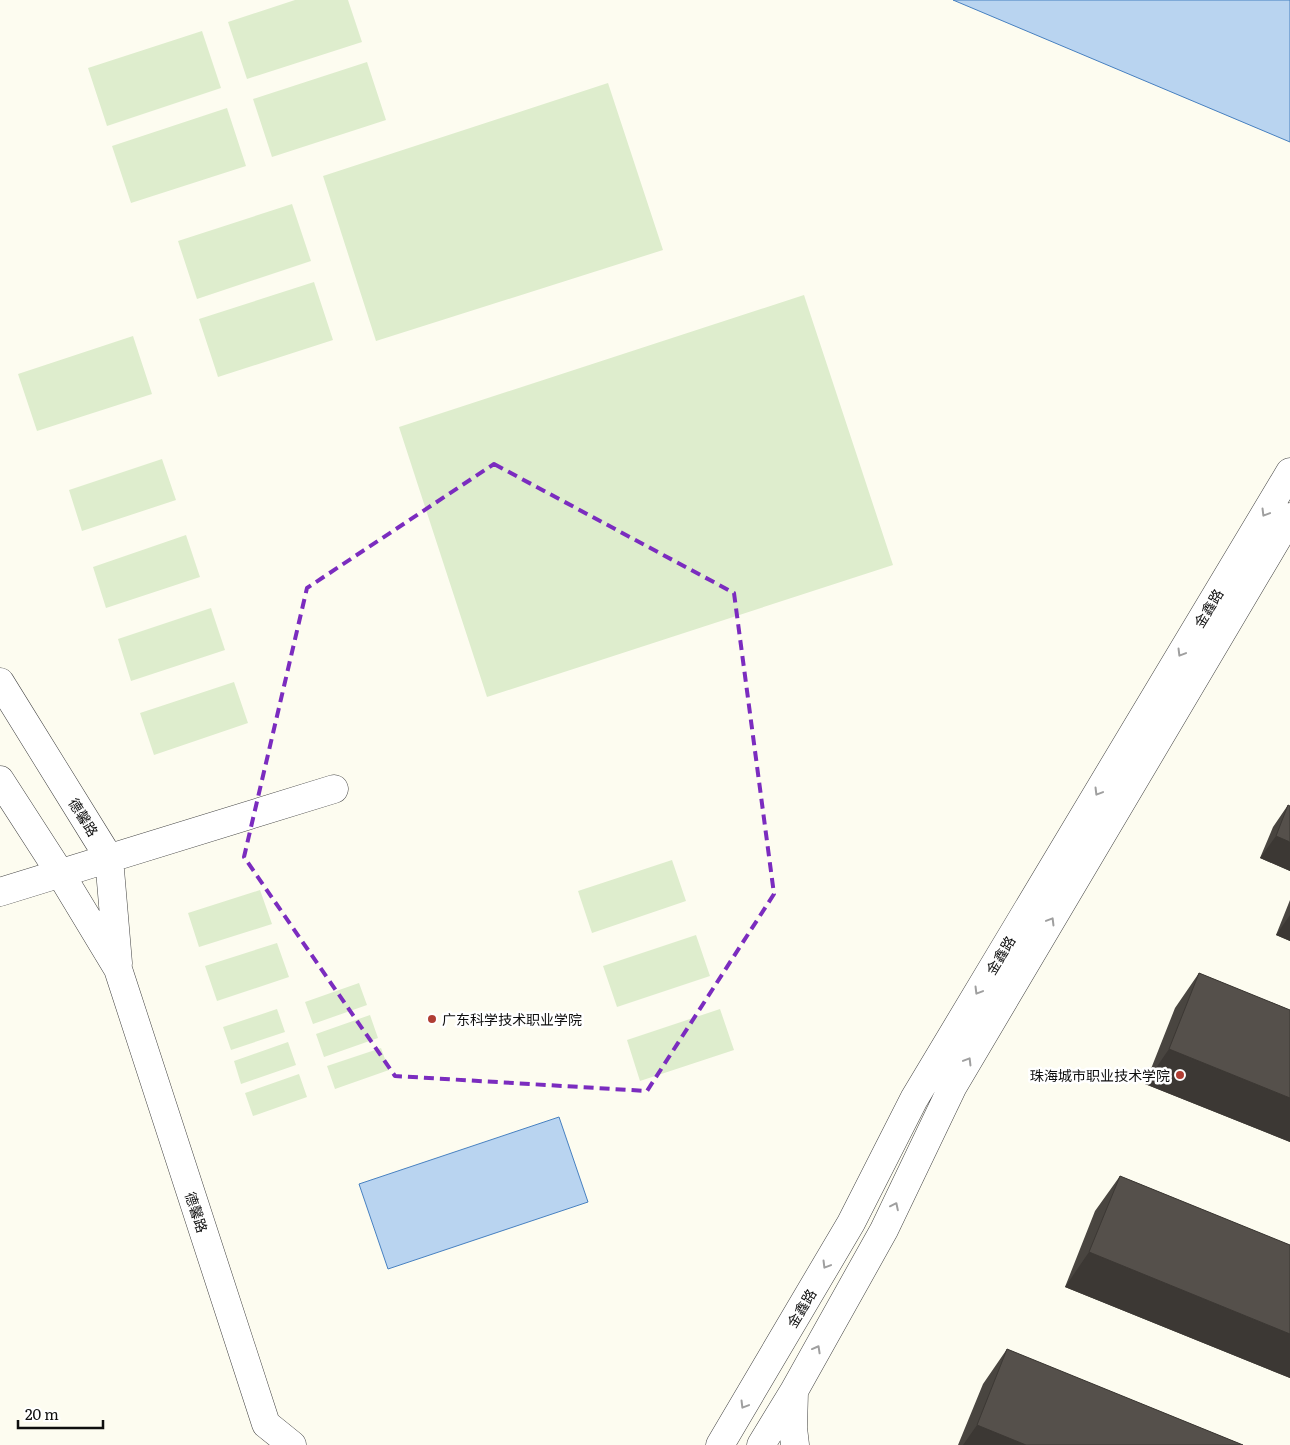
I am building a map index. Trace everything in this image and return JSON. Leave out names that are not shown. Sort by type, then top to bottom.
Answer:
[{"type":"street","name":"金鑫路","points":[[720,1445],[851,1223],[914,1099],[1290,472]]},
{"type":"street","name":"金鑫路","points":[[761,1445],[794,1391],[884,1230],[953,1086],[1290,517]]},
{"type":"street","name":"德馨路","points":[[0,682],[109,858],[118,969]]},
{"type":"street","name":"德馨路","points":[[0,780],[60,873],[118,969],[266,1424],[292,1445]]},
{"type":"street","points":[[0,892],[334,789]]},
{"type":"street","points":[[794,1391],[793,1428],[795,1445]]},
{"type":"highlighted area","points":[[494,464],[734,593],[774,894],[647,1091],[395,1076],[244,857],[307,588]]},
{"type":"green space","points":[[295,0],[348,0],[362,42],[247,79],[228,22]]},
{"type":"green space","points":[[202,31],[221,88],[107,126],[88,68]]},
{"type":"green space","points":[[367,62],[386,120],[272,157],[253,99]]},
{"type":"green space","points":[[608,83],[663,250],[376,341],[323,176]]},
{"type":"green space","points":[[227,108],[246,166],[131,203],[112,146]]},
{"type":"green space","points":[[292,204],[311,261],[197,299],[178,241]]},
{"type":"green space","points":[[314,282],[333,340],[218,377],[199,319]]},
{"type":"green space","points":[[804,295],[893,565],[487,697],[399,427]]},
{"type":"green space","points":[[133,336],[152,394],[37,431],[18,374]]},
{"type":"green space","points":[[162,459],[176,500],[82,531],[69,490]]},
{"type":"green space","points":[[186,535],[200,577],[106,608],[93,567]]},
{"type":"green space","points":[[211,608],[225,650],[131,681],[118,639]]},
{"type":"green space","points":[[234,682],[248,723],[154,755],[140,713]]},
{"type":"green space","points":[[672,860],[686,901],[592,933],[578,891]]},
{"type":"green space","points":[[260,890],[272,924],[199,947],[188,913]]},
{"type":"green space","points":[[696,935],[710,976],[617,1007],[603,966]]},
{"type":"green space","points":[[277,943],[289,977],[217,1001],[205,966]]},
{"type":"green space","points":[[359,983],[367,1005],[313,1024],[305,1002]]},
{"type":"green space","points":[[277,1009],[285,1032],[231,1050],[223,1027]]},
{"type":"green space","points":[[720,1009],[734,1050],[640,1081],[627,1040]]},
{"type":"green space","points":[[370,1015],[378,1038],[324,1057],[316,1034]]},
{"type":"green space","points":[[288,1042],[296,1065],[241,1084],[234,1061]]},
{"type":"green space","points":[[381,1048],[389,1070],[335,1089],[327,1066]]},
{"type":"green space","points":[[299,1074],[307,1097],[253,1116],[245,1093]]},
{"type":"water","points":[[953,0],[1290,0],[1290,142]]},
{"type":"water","points":[[559,1117],[588,1202],[388,1269],[359,1184]]},
{"type":"building","points":[[1288,805],[1290,806],[1290,842],[1276,836]]},
{"type":"building","points":[[1199,973],[1290,1010],[1290,1098],[1169,1049]]},
{"type":"building","points":[[1120,1176],[1290,1245],[1290,1334],[1089,1252]]},
{"type":"building","points":[[1007,1349],[1243,1445],[1026,1445],[977,1425]]},
{"type":"place","name":"广东科学技术职业学院","points":[[432,1019]]},
{"type":"place","name":"珠海城市职业技术学院","points":[[1180,1075]]}]
